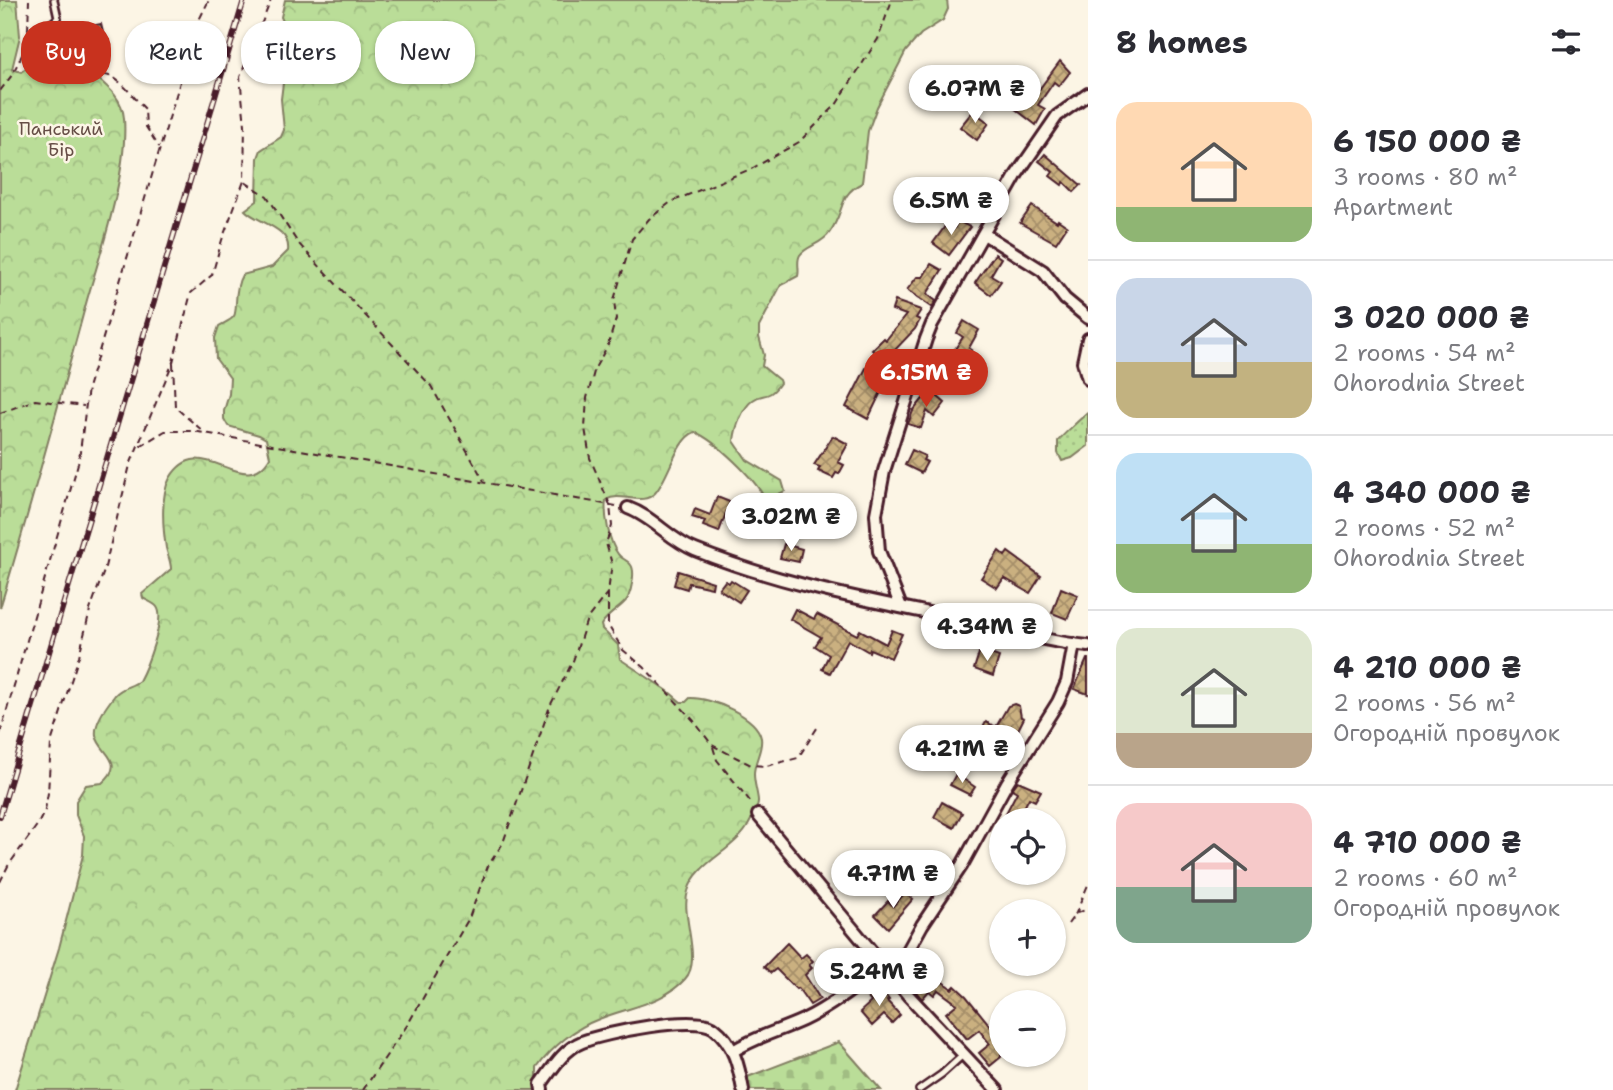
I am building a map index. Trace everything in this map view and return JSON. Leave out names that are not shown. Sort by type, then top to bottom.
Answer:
[{"type":"street","points":[[901,607],[882,563],[876,535],[876,514],[884,471],[926,339],[1017,174],[1057,116],[1088,94]]},
{"type":"street","points":[[984,234],[1043,271],[1065,299],[1088,318]]},
{"type":"street","points":[[1088,339],[1083,362],[1088,379]]},
{"type":"street","points":[[628,508],[640,513],[680,543],[698,552],[832,594],[1088,646]]},
{"type":"street","points":[[894,976],[922,925],[962,865],[1007,783],[1058,702],[1067,682],[1074,644]]},
{"type":"street","points":[[758,815],[884,965],[997,1090]]},
{"type":"street","points":[[733,1051],[752,1040],[804,1020],[830,1005],[884,965]]},
{"type":"street","points":[[542,1087],[558,1060],[580,1042],[658,1025],[687,1022],[708,1024],[722,1035],[733,1051],[743,1090]]},
{"type":"lane","points":[[54,0],[58,18],[54,21]]},
{"type":"lane","points":[[919,1090],[942,1074],[963,1054]]},
{"type":"path","points":[[0,91],[12,75],[28,41],[29,0]]},
{"type":"path","points":[[0,734],[79,460],[88,388],[198,22],[209,0]]},
{"type":"path","points":[[0,882],[45,810],[51,743],[104,571],[130,465],[173,362],[191,293],[212,275],[244,181],[245,125],[240,77],[271,0]]},
{"type":"path","points":[[758,815],[753,804],[718,760],[712,744],[694,721],[644,667],[623,650],[608,625],[608,592],[612,564],[606,543],[612,526],[610,505],[590,458],[584,428],[587,397],[595,368],[608,345],[616,319],[614,300],[632,240],[649,219],[671,202],[753,168],[799,142],[836,105],[878,39],[892,0]]},
{"type":"path","points":[[111,77],[145,109],[146,127],[160,149]]},
{"type":"path","points":[[244,181],[267,197],[298,243],[431,386],[485,482]]},
{"type":"path","points":[[173,362],[175,407],[206,433]]},
{"type":"path","points":[[0,413],[35,400],[86,406]]},
{"type":"path","points":[[139,447],[165,431],[206,433],[628,508]]},
{"type":"path","points":[[363,1090],[408,1024],[469,918],[488,866],[503,843],[550,706],[573,661],[587,619],[608,592]]},
{"type":"path","points":[[712,744],[751,765],[766,766],[799,758],[819,725]]},
{"type":"path","points":[[1068,925],[1088,885]]},
{"type":"path","points":[[1076,913],[1088,909]]},
{"type":"green space","name":"Панський Бір","points":[[0,0],[17,0],[20,36],[12,69],[21,72],[21,84],[103,84],[112,92],[123,110],[124,139],[118,185],[106,234],[0,608]]},
{"type":"green space","points":[[285,0],[947,0],[948,9],[943,20],[921,34],[906,51],[877,107],[868,131],[862,183],[845,198],[827,236],[800,255],[798,276],[781,285],[759,327],[764,355],[762,366],[780,383],[772,392],[749,404],[740,419],[734,441],[747,460],[782,481],[785,491],[771,498],[764,497],[734,461],[695,432],[683,442],[660,486],[650,497],[618,497],[606,500],[612,543],[619,556],[631,565],[633,572],[628,598],[601,625],[618,645],[620,659],[681,702],[690,698],[709,701],[742,715],[758,730],[761,738],[754,769],[758,800],[754,815],[740,837],[698,873],[688,891],[686,901],[692,961],[685,979],[656,999],[590,1023],[565,1039],[537,1068],[537,1090],[15,1090],[59,948],[83,855],[84,836],[76,815],[76,801],[86,785],[102,783],[112,769],[110,758],[98,741],[97,725],[115,695],[139,681],[157,632],[157,607],[143,598],[142,594],[171,569],[163,522],[167,485],[182,464],[195,460],[208,461],[248,473],[260,469],[270,457],[266,439],[228,426],[224,419],[230,378],[216,359],[215,338],[219,326],[234,316],[242,275],[272,267],[288,251],[288,243],[279,231],[245,210],[257,201],[258,158],[261,150],[281,137],[284,130],[281,99],[283,84],[361,84],[361,21],[283,21],[281,17]]},
{"type":"green space","points":[[1088,413],[1088,446],[1072,458],[1062,461],[1058,453],[1058,441]]},
{"type":"green space","points":[[839,1042],[881,1090],[747,1090],[745,1078]]},
{"type":"building","points":[[1060,61],[1070,72],[1059,86],[1054,82],[1038,105],[1045,109],[1036,125],[1001,98],[1007,90],[1003,88],[1010,80],[1032,99]]},
{"type":"building","points":[[973,111],[989,123],[977,140],[960,127]]},
{"type":"building","points":[[1045,154],[1081,185],[1074,192],[1064,182],[1062,185],[1050,176],[1053,172],[1039,161]]},
{"type":"building","points":[[1032,206],[1067,226],[1056,243],[1020,223]]},
{"type":"building","points":[[958,221],[970,227],[949,255],[933,243],[946,225],[953,230]]},
{"type":"building","points":[[995,254],[1001,258],[991,275],[1001,281],[991,295],[975,283]]},
{"type":"building","points":[[931,264],[942,270],[927,294],[936,301],[932,307],[907,290],[917,277],[923,277]]},
{"type":"building","points":[[895,301],[921,310],[916,318],[920,320],[891,354],[901,361],[894,371],[885,365],[874,386],[882,390],[868,419],[846,407],[866,368],[879,356],[872,350],[884,338],[886,340],[906,315],[892,310]]},
{"type":"building","points":[[964,321],[979,330],[967,357],[955,349],[963,337],[957,333]]},
{"type":"building","points":[[930,390],[945,403],[934,417],[927,411],[921,428],[908,424],[913,411]]},
{"type":"building","points":[[833,436],[848,444],[838,462],[844,465],[833,478],[818,471],[820,467],[814,465]]},
{"type":"building","points":[[912,450],[925,456],[923,460],[927,462],[921,473],[905,465]]},
{"type":"building","points":[[717,497],[730,502],[719,532],[703,526],[705,521],[692,517],[695,509],[710,515]]},
{"type":"building","points":[[784,544],[802,549],[799,562],[780,558]]},
{"type":"building","points":[[999,551],[1005,556],[1008,552],[1041,576],[1030,593],[1004,578],[997,588],[981,578]]},
{"type":"building","points":[[678,571],[713,582],[712,588],[689,583],[687,589],[674,585]]},
{"type":"building","points":[[731,580],[747,590],[739,602],[719,589],[725,581],[729,583]]},
{"type":"building","points":[[1061,588],[1078,595],[1067,619],[1052,613]]},
{"type":"building","points":[[795,609],[814,619],[817,614],[857,635],[860,630],[886,644],[892,630],[902,634],[891,658],[870,649],[869,652],[848,640],[830,673],[822,669],[829,655],[815,646],[821,637],[790,619]]},
{"type":"building","points":[[980,650],[999,657],[993,676],[974,669]]},
{"type":"building","points":[[1088,659],[1088,694],[1074,689]]},
{"type":"building","points":[[1008,706],[1019,706],[1021,717],[1024,718],[1000,759],[986,749],[993,740],[980,733],[986,722],[996,727]]},
{"type":"building","points":[[956,774],[975,787],[970,795],[950,785]]},
{"type":"building","points":[[1018,781],[1041,791],[1035,801],[1029,798],[1024,808],[1009,808],[1017,792],[1012,789]]},
{"type":"building","points":[[942,802],[962,813],[954,828],[934,817]]},
{"type":"building","points":[[905,893],[913,899],[888,928],[875,915],[888,901],[893,906]]},
{"type":"building","points":[[787,943],[801,958],[806,954],[813,961],[809,965],[812,968],[805,975],[820,999],[810,1005],[798,988],[776,969],[771,973],[764,967]]},
{"type":"building","points":[[923,967],[952,989],[955,986],[966,996],[989,1024],[989,1043],[979,1030],[967,1039],[946,1013],[957,1004],[938,990],[934,995],[929,991],[922,999],[916,992],[925,981],[917,975]]},
{"type":"building","points":[[880,988],[889,1000],[887,1001],[900,1015],[892,1023],[884,1015],[872,1026],[860,1012],[871,1002],[867,997]]},
{"type":"building","points":[[989,1045],[989,1065],[979,1053]]},
{"type":"railway","points":[[0,816],[244,0]]}]
